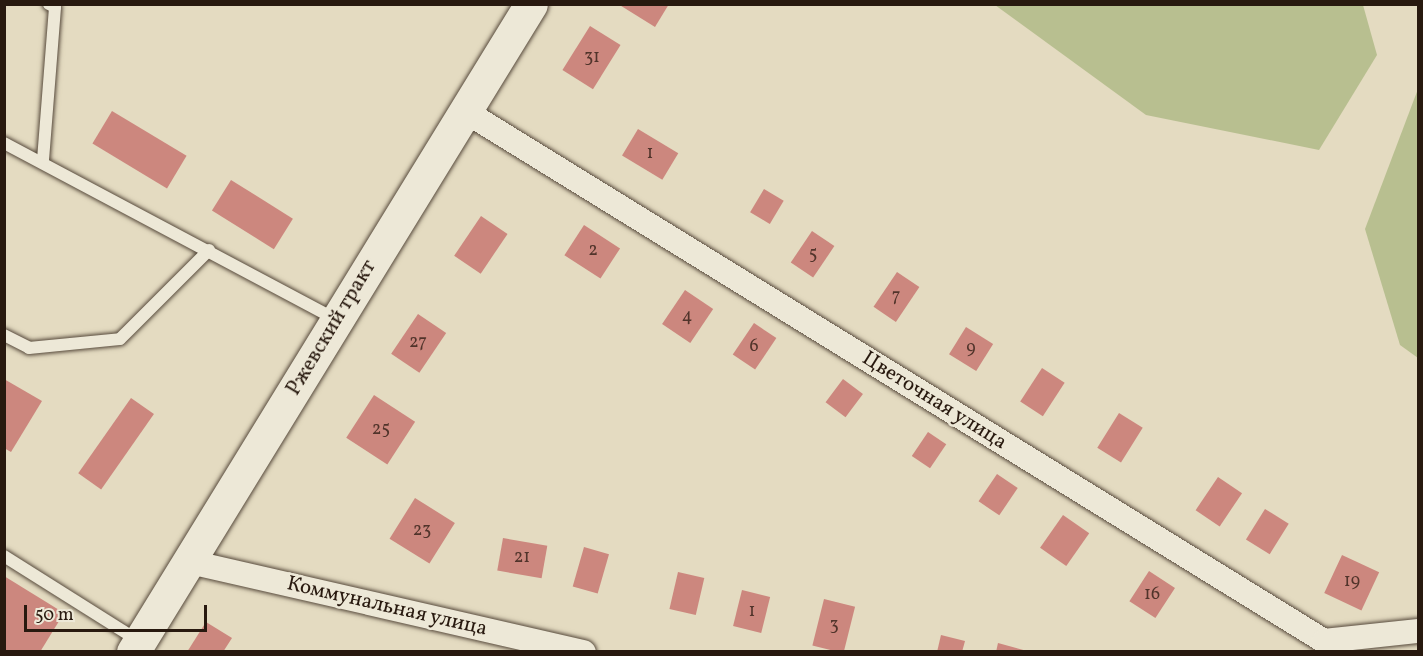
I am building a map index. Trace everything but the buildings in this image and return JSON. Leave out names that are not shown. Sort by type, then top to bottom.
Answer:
[{"type":"main road","name":"Ржевский тракт","points":[[137,646],[463,110],[531,4]]},
{"type":"street","name":"Цветочная улица","points":[[463,110],[1324,641],[1419,631]]},
{"type":"street","name":"Коммунальная улица","points":[[190,562],[584,651]]},
{"type":"lane","points":[[43,160],[55,7],[49,4]]},
{"type":"lane","points":[[4,143],[43,160],[336,320]]},
{"type":"lane","points":[[4,335],[29,348],[120,339],[209,250]]},
{"type":"lane","points":[[4,556],[137,646]]},
{"type":"green space","points":[[995,5],[1363,5],[1377,55],[1319,150],[1146,115]]},
{"type":"green space","points":[[1418,89],[1418,358],[1400,345],[1365,229]]}]
